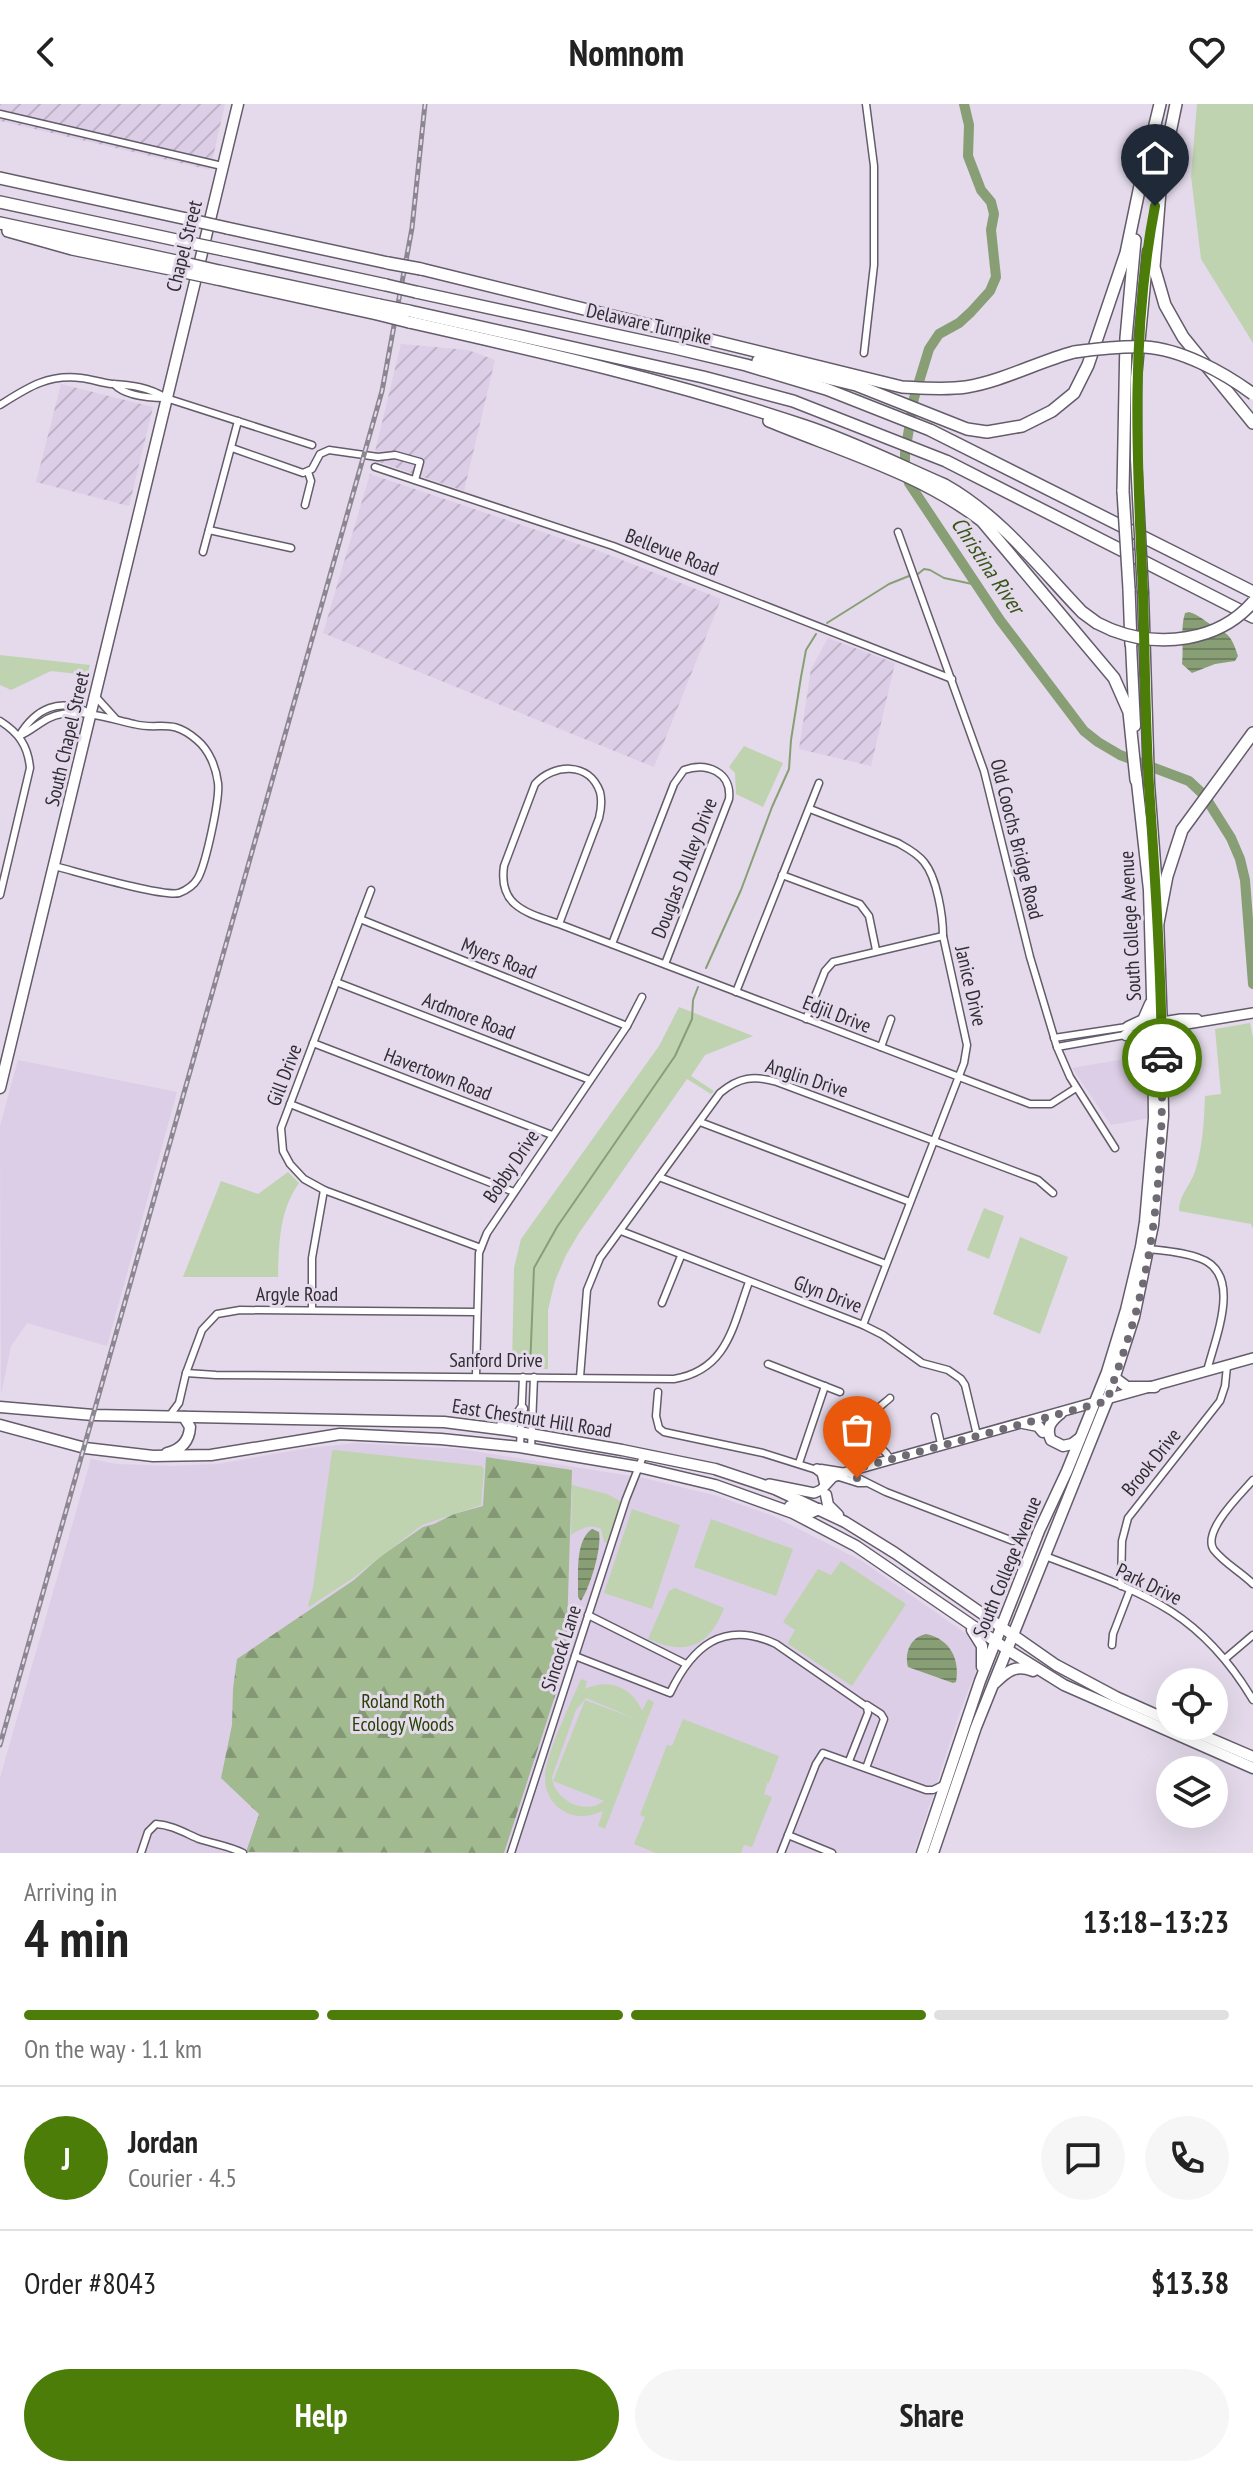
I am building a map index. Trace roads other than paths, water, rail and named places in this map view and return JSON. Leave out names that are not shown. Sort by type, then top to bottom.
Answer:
[{"type":"highway","points":[[675,348],[696,345],[856,385],[967,429],[987,432],[1022,426],[1052,411],[1074,393],[1099,336],[1126,253],[1160,104]]},
{"type":"highway","name":"South College Avenue","points":[[1148,251],[1176,104]]},
{"type":"highway","points":[[1131,644],[1122,448],[1126,338],[1142,176]]},
{"type":"highway","points":[[0,178],[421,269],[902,387],[966,387],[1074,352],[1146,347],[1174,353],[1207,367],[1253,394]]},
{"type":"highway","points":[[1161,178],[1154,267],[1165,305],[1183,337],[1253,423]]},
{"type":"highway","name":"Delaware Turnpike","points":[[0,202],[675,348],[788,377],[930,430],[1253,592]]},
{"type":"highway","name":"Delaware Turnpike","points":[[0,226],[378,310],[653,365],[793,401],[925,451],[1253,616]]},
{"type":"highway","points":[[409,316],[700,393],[945,485],[967,497],[1082,612],[1097,623],[1126,636],[1159,641],[1178,640],[1217,630],[1253,602]]},
{"type":"highway","points":[[1126,387],[1136,378]]},
{"type":"highway","points":[[986,518],[1114,678],[1129,712],[1136,780]]},
{"type":"highway","points":[[1158,923],[1182,830],[1253,733]]},
{"type":"main road","name":"Chapel Street","points":[[166,398],[238,104]]},
{"type":"main road","name":"South College Avenue","points":[[933,1853],[991,1688],[1107,1401],[1134,1317],[1149,1249],[1163,1116],[1157,1026],[1158,923],[1149,784],[1136,459],[1136,378],[1148,251]]},
{"type":"main road","name":"South Chapel Street","points":[[0,1088],[166,398]]},
{"type":"main road","points":[[1131,644],[1134,747]]},
{"type":"main road","name":"South College Avenue","points":[[922,1853],[1000,1628],[1094,1404],[1126,1310],[1145,1222],[1154,1118],[1153,1052],[1157,1026],[1152,998],[1149,890],[1136,780]]},
{"type":"main road","points":[[1127,1031],[1143,1020],[1152,998]]},
{"type":"main road","points":[[1127,1031],[1144,1039],[1153,1052]]},
{"type":"main road","points":[[1115,1378],[1127,1387],[1155,1387]]},
{"type":"main road","name":"East Chestnut Hill Road","points":[[0,1407],[64,1414],[444,1422],[704,1466],[755,1481],[845,1522],[1040,1654],[1092,1685],[1156,1715]]},
{"type":"main road","points":[[497,1429],[513,1423],[522,1409]]},
{"type":"main road","points":[[1061,1413],[1051,1421],[1051,1440],[1058,1446],[1068,1446],[1081,1437]]},
{"type":"main road","points":[[153,1456],[173,1451],[187,1440],[190,1427],[184,1417]]},
{"type":"main road","points":[[1044,1417],[1044,1440],[1067,1461],[1067,1471]]},
{"type":"main road","points":[[1023,1423],[1038,1426],[1043,1432]]},
{"type":"main road","name":"East Chestnut Hill Road","points":[[0,1425],[85,1448],[153,1456],[211,1455],[322,1436],[363,1434],[441,1439],[525,1448],[639,1467],[715,1485],[776,1506],[822,1527],[872,1556],[995,1642],[1064,1685]]},
{"type":"main road","points":[[715,1485],[764,1496],[807,1512],[819,1509]]},
{"type":"main road","points":[[826,1490],[828,1505],[845,1522]]},
{"type":"main road","points":[[976,1610],[993,1613],[1011,1603]]},
{"type":"main road","points":[[1024,1606],[1022,1633],[1040,1654]]},
{"type":"main road","points":[[956,1615],[976,1634],[982,1646],[980,1681]]},
{"type":"main road","points":[[991,1688],[1005,1673],[1021,1668],[1253,1768]]},
{"type":"main road","points":[[1214,1740],[1253,1757]]},
{"type":"street","points":[[864,353],[874,265],[874,166],[866,104]]},
{"type":"street","points":[[0,114],[222,166]]},
{"type":"street","points":[[0,405],[31,385],[50,378],[78,377],[114,384],[119,390],[141,396],[166,398],[312,445]]},
{"type":"street","points":[[203,552],[238,421]]},
{"type":"street","points":[[232,448],[296,471],[308,472]]},
{"type":"street","points":[[308,472],[323,452],[349,451],[378,457],[395,455],[420,462],[415,480]]},
{"type":"street","name":"Bellevue Road","points":[[375,467],[613,546],[952,679]]},
{"type":"street","points":[[305,505],[311,481],[308,472]]},
{"type":"street","points":[[209,530],[291,548]]},
{"type":"street","name":"Old Coochs Bridge Road","points":[[898,532],[988,785],[1030,957],[1057,1047],[1076,1088],[1115,1148]]},
{"type":"street","points":[[96,696],[118,721]]},
{"type":"street","points":[[19,736],[26,725],[41,713],[54,707],[75,706],[118,721],[142,726],[162,724],[175,727],[195,738],[209,755],[217,776],[218,796],[199,876],[188,889],[169,894],[54,866]]},
{"type":"street","points":[[0,721],[19,736],[28,752],[30,773],[0,895]]},
{"type":"street","name":"Douglas D Alley Drive","points":[[612,944],[674,784],[684,770],[704,766],[727,781],[729,799],[665,964]]},
{"type":"street","name":"Edjil Drive","points":[[559,924],[599,818],[601,804],[599,791],[587,775],[565,768],[554,769],[535,784],[504,866],[502,879],[509,898],[517,907],[559,924],[806,1019],[1035,1105],[1051,1104],[1076,1088]]},
{"type":"street","points":[[736,992],[819,783]]},
{"type":"street","name":"Janice Drive","points":[[810,809],[898,843],[919,857],[932,875],[967,1045],[959,1077],[863,1325]]},
{"type":"street","points":[[782,875],[860,904],[869,916],[876,950]]},
{"type":"street","name":"Gill Drive","points":[[371,890],[281,1128],[283,1151],[296,1173],[324,1190],[481,1248]]},
{"type":"street","name":"Myers Road","points":[[360,919],[627,1026]]},
{"type":"street","points":[[806,1019],[828,966],[876,950],[943,936]]},
{"type":"street","name":"Ardmore Road","points":[[336,982],[590,1080]]},
{"type":"street","name":"Bobby Drive","points":[[476,1376],[476,1312],[481,1248],[494,1220],[627,1026],[642,997]]},
{"type":"street","points":[[1057,1047],[1127,1031],[1251,1013]]},
{"type":"street","points":[[881,1047],[891,1019]]},
{"type":"street","points":[[1054,1038],[1127,1031]]},
{"type":"street","name":"Havertown Road","points":[[313,1043],[552,1135]]},
{"type":"street","name":"Anglin Drive","points":[[580,1377],[587,1290],[600,1258],[720,1093],[742,1079],[762,1078],[934,1141],[1038,1180],[1053,1193]]},
{"type":"street","points":[[290,1104],[514,1192]]},
{"type":"street","points":[[700,1122],[910,1202]]},
{"type":"street","points":[[659,1177],[886,1264]]},
{"type":"street","points":[[312,1310],[312,1258],[324,1190]]},
{"type":"street","name":"Glyn Drive","points":[[621,1231],[863,1325],[883,1335],[922,1363],[948,1370],[965,1385],[977,1435]]},
{"type":"street","points":[[1149,1249],[1203,1260],[1214,1267],[1222,1279],[1224,1298],[1207,1371]]},
{"type":"street","points":[[662,1303],[681,1256]]},
{"type":"street","name":"Sanford Drive","points":[[186,1373],[674,1379],[705,1368],[720,1354],[749,1282]]},
{"type":"street","name":"Argyle Road","points":[[167,1417],[179,1403],[202,1330],[217,1314],[240,1310],[476,1312]]},
{"type":"street","points":[[819,1509],[826,1490],[842,1474],[862,1467],[1253,1358]]},
{"type":"street","points":[[768,1364],[840,1392]]},
{"type":"street","name":"Brook Drive","points":[[1121,1586],[1122,1541],[1128,1518],[1220,1401],[1227,1366]]},
{"type":"street","points":[[523,1377],[522,1409],[527,1434]]},
{"type":"street","points":[[525,1448],[534,1377]]},
{"type":"street","points":[[799,1463],[825,1386]]},
{"type":"street","points":[[658,1392],[656,1416],[659,1428],[664,1432],[713,1441],[842,1474],[1013,1541]]},
{"type":"street","points":[[890,1398],[867,1419],[862,1431],[867,1440],[886,1451],[890,1459]]},
{"type":"street","points":[[179,1403],[184,1417]]},
{"type":"street","points":[[935,1417],[941,1444]]},
{"type":"street","name":"Sincock Lane","points":[[511,1853],[626,1499],[644,1454]]},
{"type":"street","points":[[861,1480],[862,1467]]},
{"type":"street","points":[[817,1469],[824,1476],[826,1490]]},
{"type":"street","points":[[1253,1480],[1214,1527],[1210,1538],[1213,1549],[1253,1584]]},
{"type":"street","points":[[755,1481],[811,1493],[826,1490]]},
{"type":"street","name":"Park Drive","points":[[1044,1555],[1153,1600],[1180,1616],[1226,1658],[1253,1700]]},
{"type":"street","points":[[1112,1645],[1113,1634],[1130,1590]]},
{"type":"street","points":[[588,1615],[686,1664]]},
{"type":"street","points":[[575,1656],[670,1693],[686,1664],[698,1651],[723,1638],[738,1635],[776,1644],[881,1714],[884,1719],[866,1768]]},
{"type":"street","points":[[1226,1658],[1253,1635]]},
{"type":"street","points":[[849,1761],[869,1710],[864,1703]]},
{"type":"street","points":[[781,1853],[820,1755],[827,1752],[926,1790],[945,1784]]},
{"type":"street","points":[[141,1853],[148,1832],[156,1824],[166,1825],[198,1839],[227,1845],[243,1853]]},
{"type":"street","points":[[788,1835],[832,1853]]},
{"type":"waterway","name":"Christina River","points":[[964,104],[969,125],[968,156],[994,214],[991,230],[996,277],[990,291],[971,312],[939,334],[929,349],[914,398],[905,453],[909,483],[1000,620],[1084,731],[1120,755],[1189,781],[1204,795],[1231,838],[1240,859],[1245,880],[1253,984]]},
{"type":"waterway","points":[[918,574],[924,569],[930,570],[944,578],[977,585]]},
{"type":"waterway","points":[[827,623],[889,584],[909,576]]},
{"type":"waterway","points":[[706,968],[789,769],[806,650],[816,634]]},
{"type":"waterway","points":[[530,1369],[534,1268],[557,1227],[675,1056],[692,1019],[693,1000],[698,987]]},
{"type":"railway","points":[[0,1745],[382,391],[412,228],[425,104]]},
{"type":"park label","name":"Roland Roth Ecology Woods","points":[[403,1712]]}]
